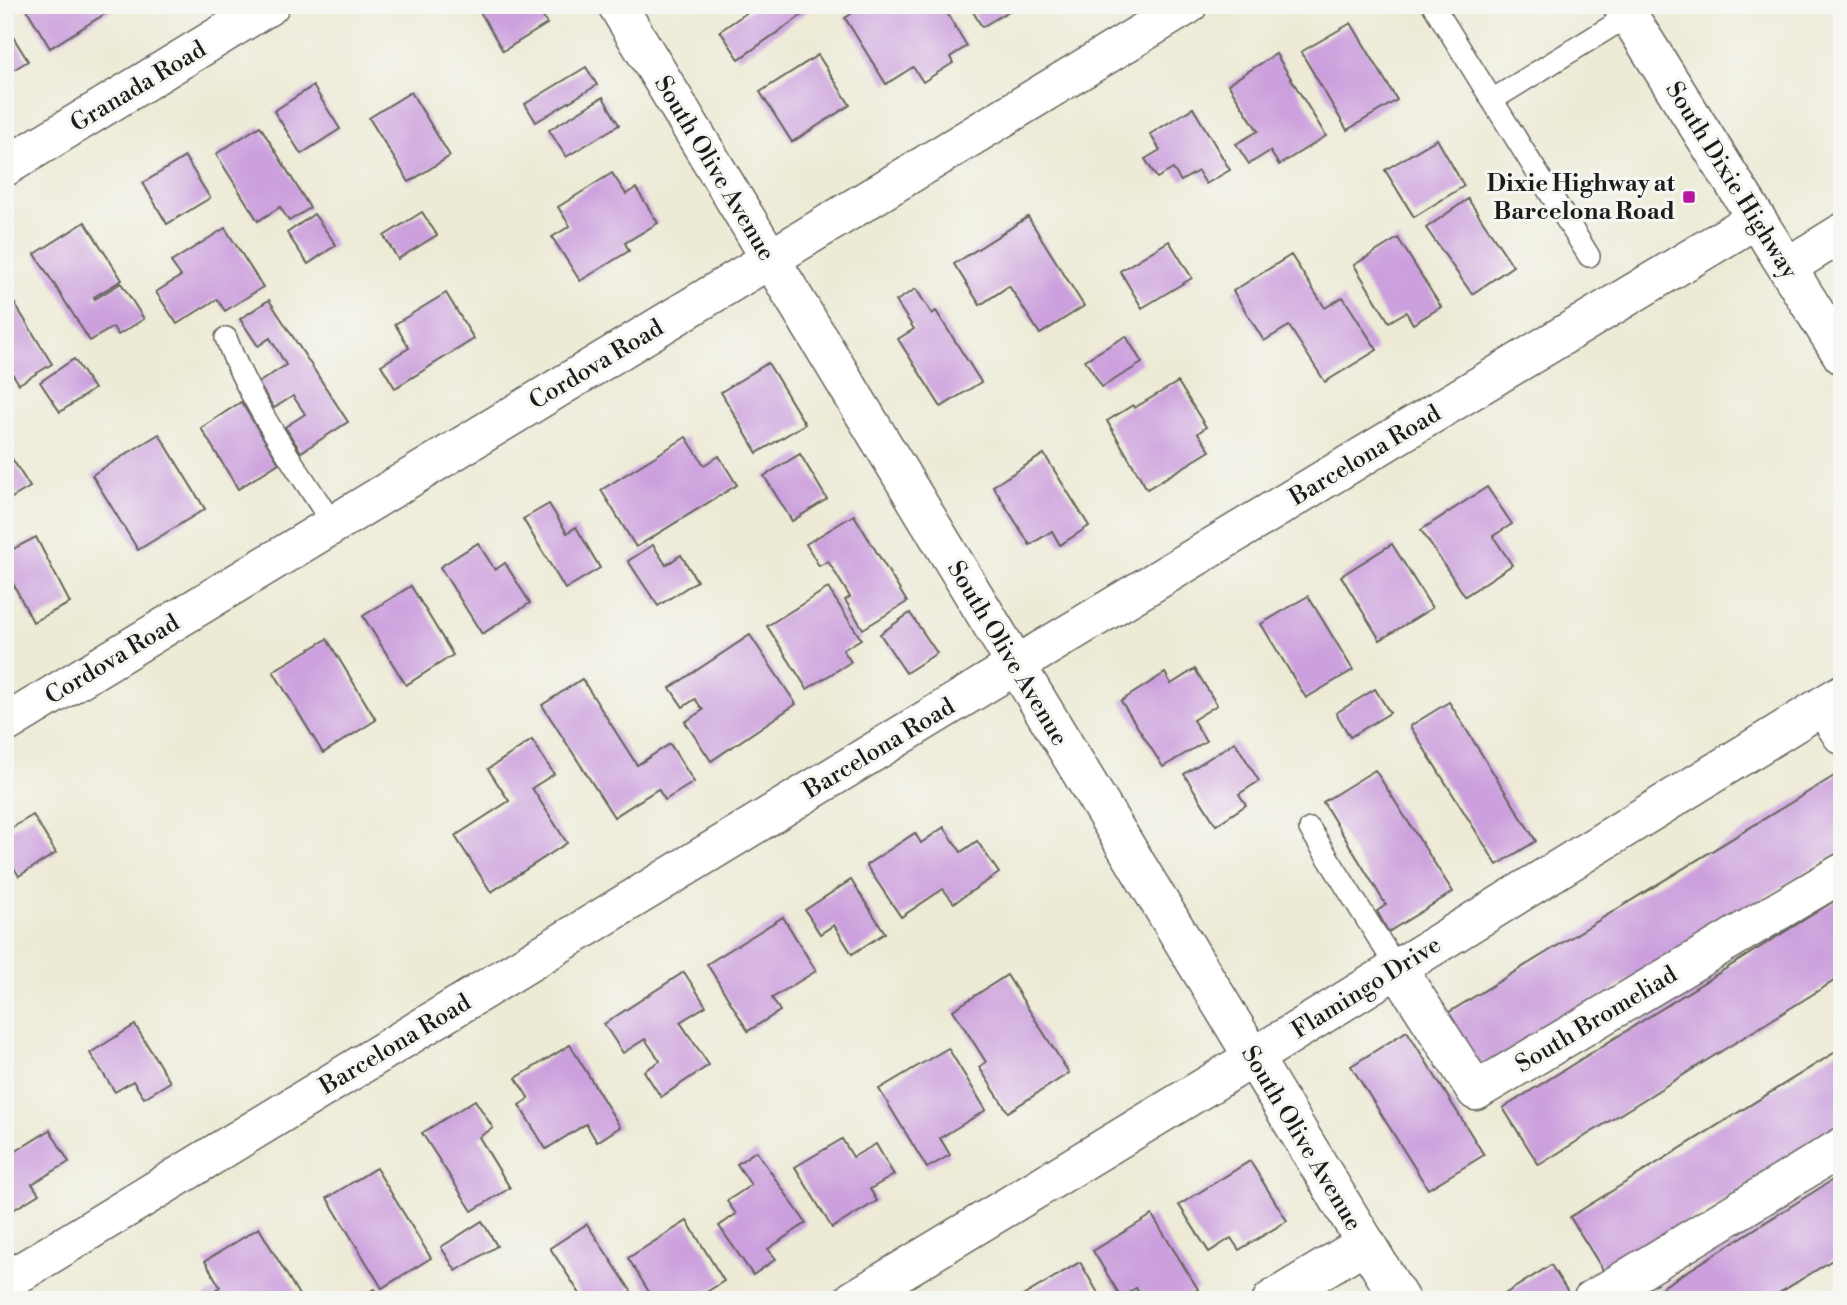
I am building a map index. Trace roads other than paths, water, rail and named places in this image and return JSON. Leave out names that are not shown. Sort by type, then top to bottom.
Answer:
[{"type":"street","name":"Granada Road","points":[[5,167],[270,5]]},
{"type":"street","name":"South Olive Avenue","points":[[617,5],[1400,1300]]},
{"type":"street","name":"Cordova Road","points":[[5,724],[1188,5]]},
{"type":"street","name":"South Dixie Highway","points":[[1625,11],[1842,355]]},
{"type":"street","name":"Barcelona Road","points":[[5,1282],[1756,219]]},
{"type":"street","points":[[1787,267],[1842,233]]},
{"type":"street","name":"Flamingo Drive","points":[[853,1300],[1397,968],[1836,712]]},
{"type":"street","name":"South Bromeliad","points":[[1397,968],[1476,1091],[1842,873]]},
{"type":"street","points":[[1592,1300],[1842,1147]]},
{"type":"street","points":[[1272,1300],[1366,1243]]},
{"type":"lane","points":[[1433,5],[1589,256]]},
{"type":"lane","points":[[1492,100],[1625,11]]},
{"type":"lane","points":[[226,338],[236,367],[251,396],[333,525]]},
{"type":"lane","points":[[1310,830],[1397,968]]},
{"type":"place","name":"Dixie Highway at Barcelona Road","points":[[1689,197]]}]
